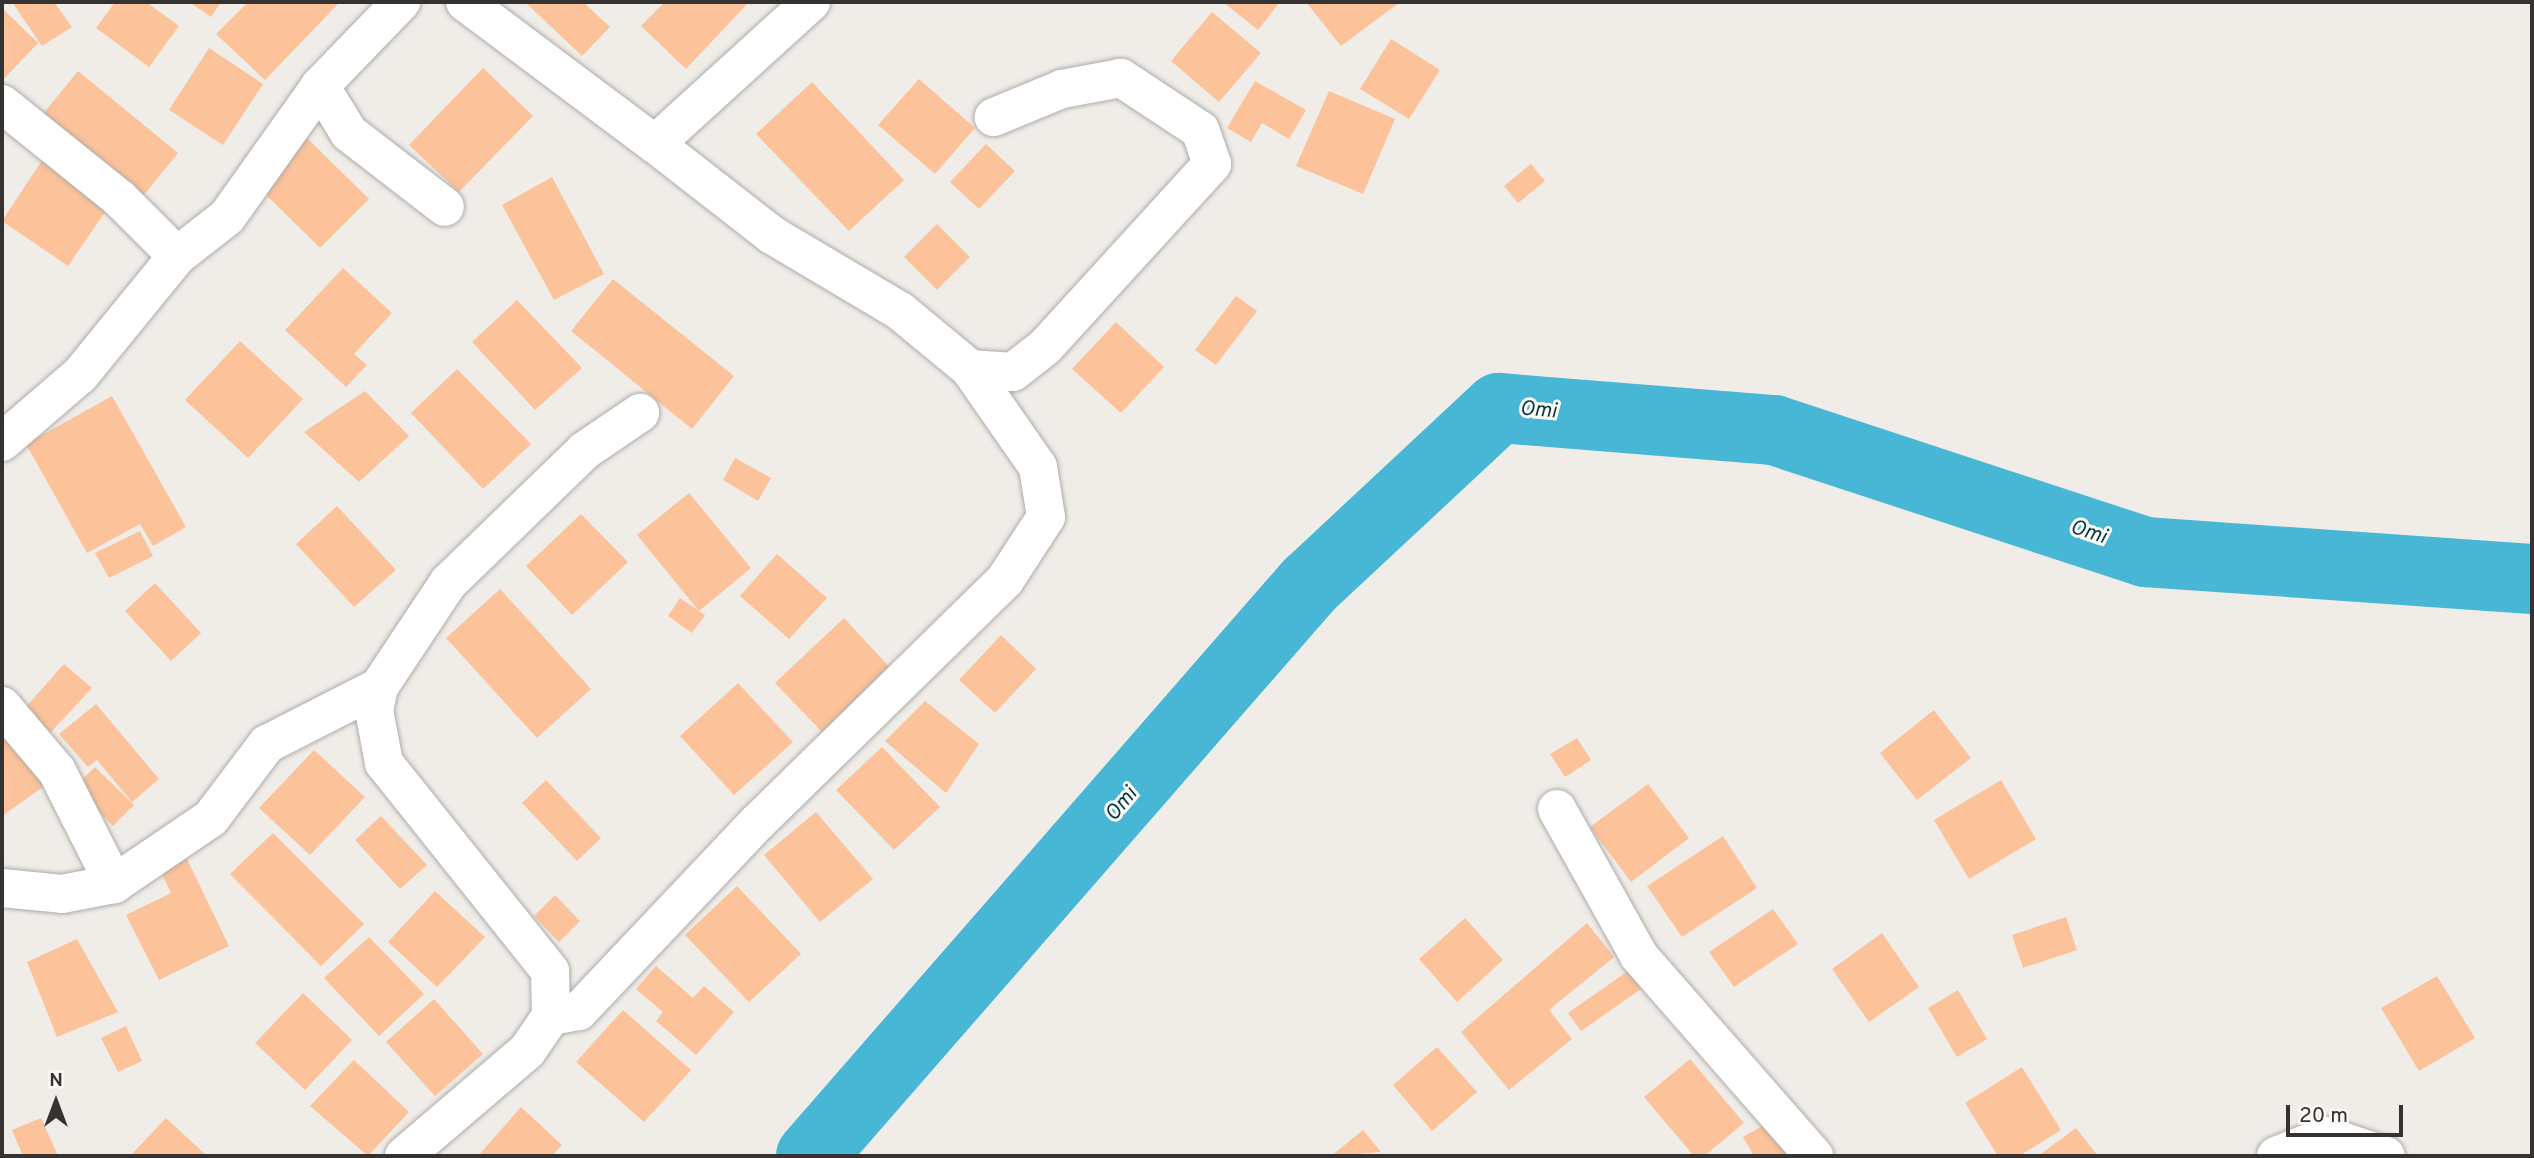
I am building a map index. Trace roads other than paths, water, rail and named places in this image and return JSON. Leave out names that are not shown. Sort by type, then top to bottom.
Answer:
[{"type":"street","points":[[2,442],[80,375],[177,256],[227,217],[320,86],[401,2]]},
{"type":"street","points":[[404,1156],[527,1051],[1004,580],[1046,517],[1038,467],[970,369],[900,311],[772,235],[465,2]]},
{"type":"street","points":[[655,144],[811,2]]},
{"type":"street","points":[[970,369],[1013,372],[1045,347],[1212,164],[1200,130],[1121,78],[1062,89],[994,117]]},
{"type":"street","points":[[320,86],[349,133],[445,206]]},
{"type":"street","points":[[2,104],[119,198],[177,256]]},
{"type":"street","points":[[565,1014],[550,971],[384,763],[374,710],[379,687],[448,583],[584,451],[640,414]]},
{"type":"street","points":[[2,888],[62,894],[114,884],[211,818],[267,744],[379,687]]},
{"type":"street","points":[[2,706],[57,771],[114,884]]},
{"type":"street","points":[[1557,809],[1639,956],[1814,1156]]},
{"type":"street","points":[[2276,1156],[2326,1136],[2386,1156]]},
{"type":"waterway","name":"Omi","points":[[811,1156],[1309,585],[1499,408],[1774,430],[2145,552],[2532,579]]}]
